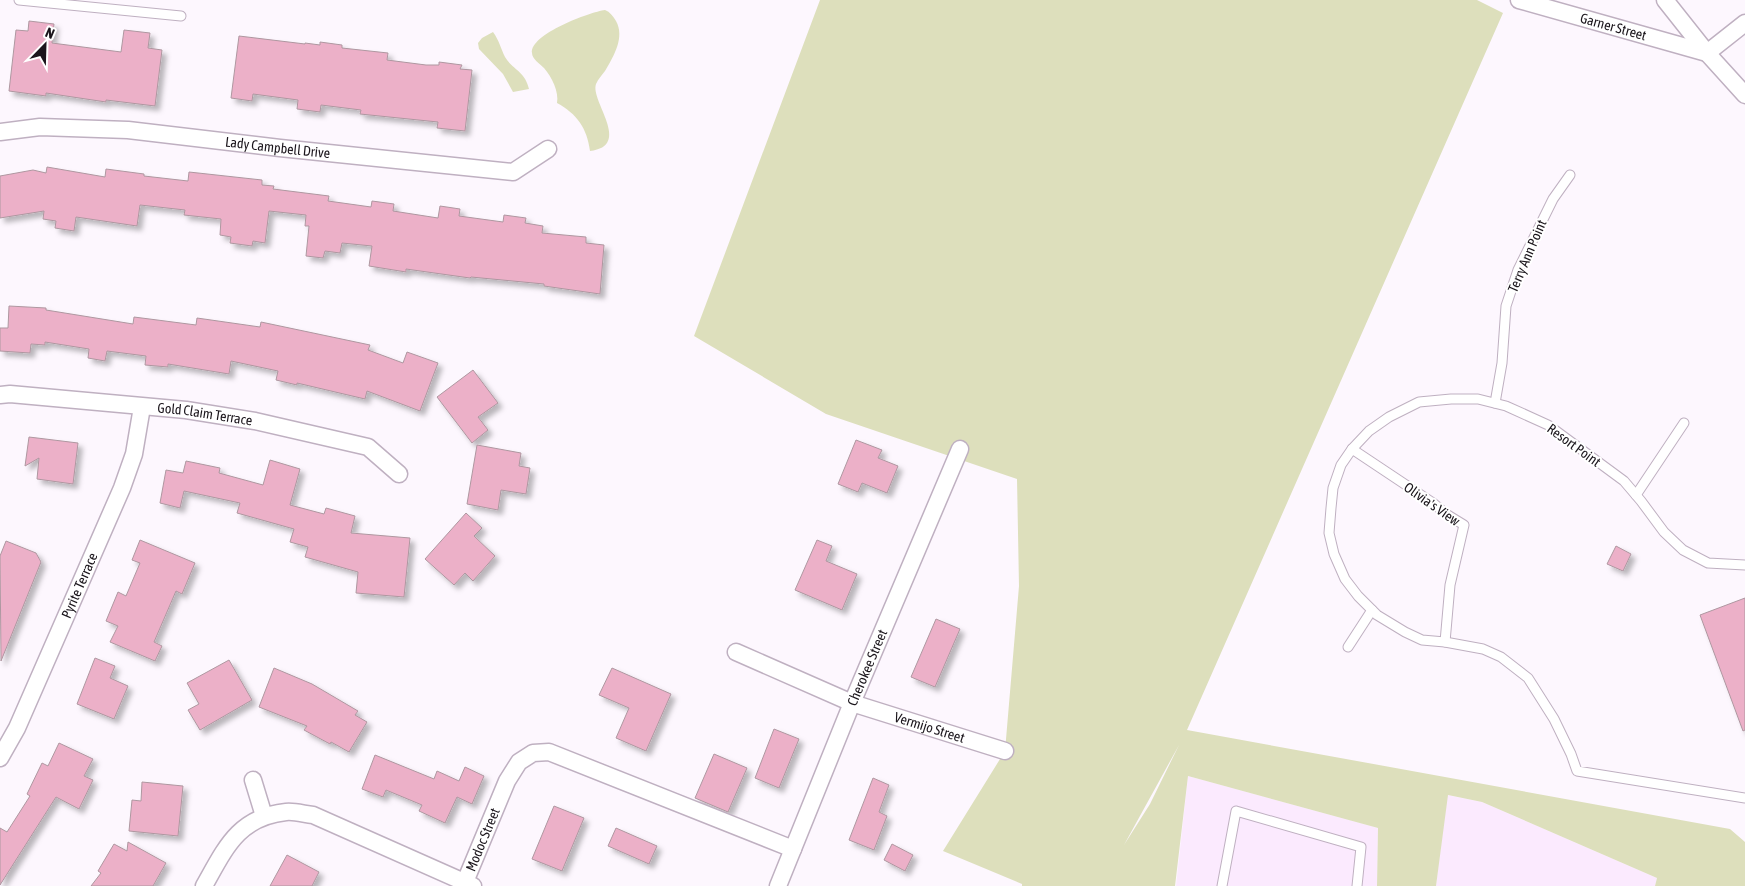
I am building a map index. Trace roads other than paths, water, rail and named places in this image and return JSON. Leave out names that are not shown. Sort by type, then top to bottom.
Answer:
[{"type":"street","name":"Garner Street","points":[[1519,0],[1707,53],[1745,95]]},
{"type":"street","points":[[1665,0],[1707,53],[1745,23]]},
{"type":"street","name":"Lady Campbell Drive","points":[[0,132],[40,127],[128,130],[513,172],[548,150]]},
{"type":"street","name":"Gold Claim Terrace","points":[[0,395],[10,394],[186,410],[255,420],[368,447],[399,474]]},
{"type":"street","name":"Pyrite Terrace","points":[[0,758],[17,728],[122,488],[134,454],[142,407]]},
{"type":"street","name":"Cherokee Street","points":[[778,886],[852,704],[960,449]]},
{"type":"street","name":"Vermijo Street","points":[[736,652],[852,704],[1006,752]]},
{"type":"street","name":"Modoc Street","points":[[204,886],[226,846],[241,829],[264,816],[288,811],[313,815],[469,884],[507,781],[519,762],[533,753],[549,752],[793,849]]},
{"type":"street","points":[[253,780],[264,816]]},
{"type":"lane","points":[[19,0],[181,16]]},
{"type":"lane","name":"Terry Ann Point","points":[[1495,403],[1502,363],[1506,306],[1518,270],[1553,199],[1570,175]]},
{"type":"lane","name":"Resort Point","points":[[1745,565],[1708,563],[1683,550],[1664,532],[1624,481],[1548,425],[1495,403],[1469,399],[1419,402],[1388,417],[1369,431],[1352,449],[1341,465],[1333,488],[1329,533],[1334,554],[1345,579],[1358,596],[1377,615],[1405,632],[1422,640],[1483,649],[1501,657],[1528,678],[1572,754],[1577,771],[1745,798]]},
{"type":"lane","points":[[1636,496],[1684,423]]},
{"type":"lane","name":"Olivia's View","points":[[1352,449],[1464,525],[1450,585],[1445,642]]},
{"type":"lane","points":[[1348,647],[1372,610]]},
{"type":"lane","points":[[1222,886],[1236,811],[1361,847],[1356,886]]}]
